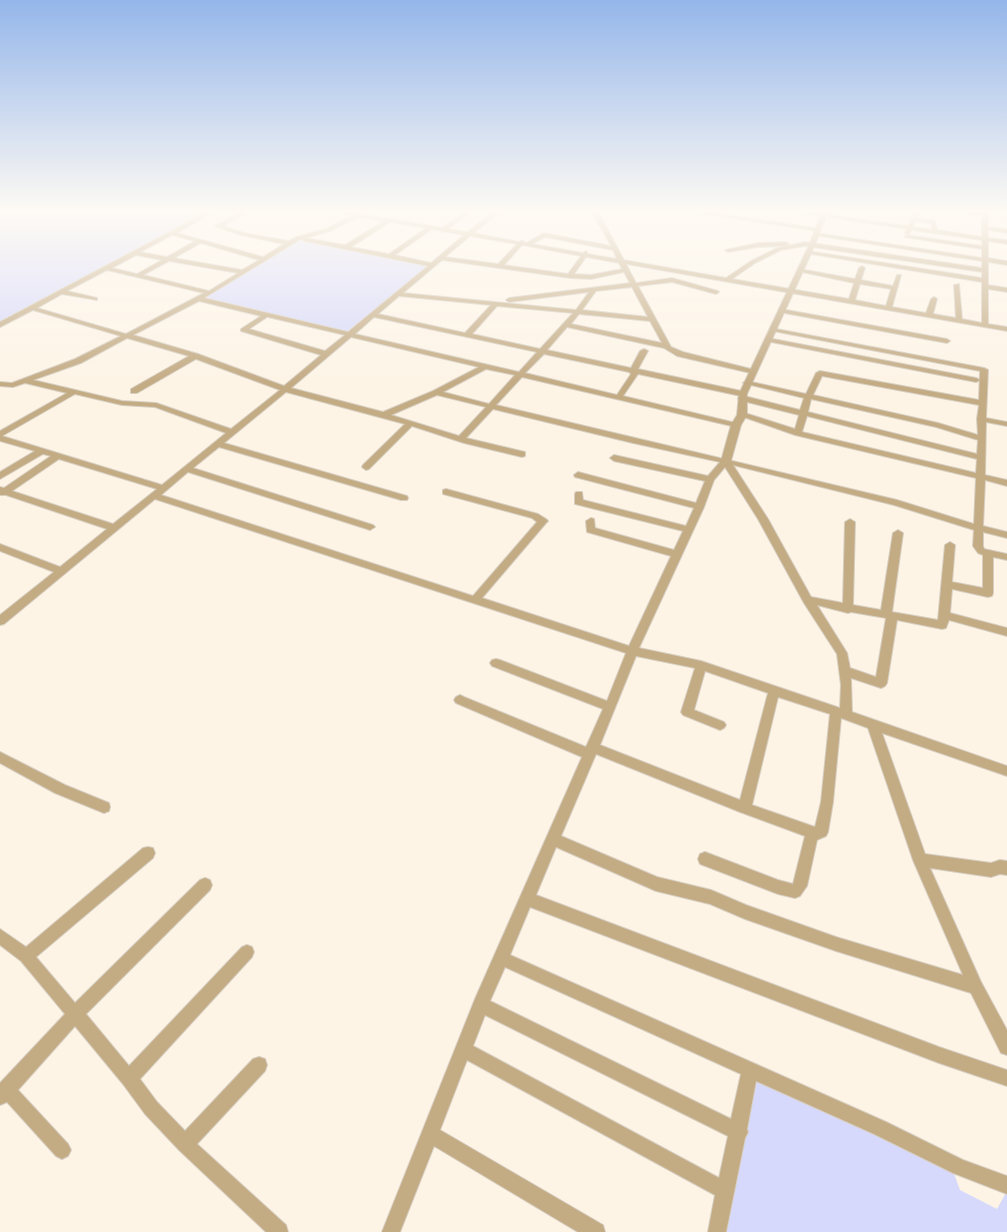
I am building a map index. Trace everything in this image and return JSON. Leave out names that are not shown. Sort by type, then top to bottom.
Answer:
[{"type":"street","points":[[0,325],[103,269]]},
{"type":"street","points":[[113,269],[210,293]]},
{"type":"street","points":[[139,275],[149,269]]},
{"type":"street","points":[[228,269],[242,272]]},
{"type":"street","points":[[0,384],[13,385],[78,361],[210,293],[246,269]]},
{"type":"street","points":[[0,621],[427,269]]},
{"type":"street","points":[[519,269],[591,277],[624,270],[666,346],[671,351],[752,372]]},
{"type":"street","points":[[570,276],[575,269]]},
{"type":"street","points":[[681,269],[790,292],[1007,328]]},
{"type":"street","points":[[729,278],[742,269]]},
{"type":"street","points":[[851,302],[862,269]]},
{"type":"street","points":[[904,269],[983,283],[1007,290]]},
{"type":"street","points":[[980,269],[983,270],[985,324]]},
{"type":"street","points":[[391,1232],[501,958],[632,651],[687,529],[710,479],[726,460],[736,425],[742,416],[742,396],[747,383],[800,271],[895,288]]},
{"type":"street","points":[[884,286],[887,275]]},
{"type":"street","points":[[888,308],[899,276]]},
{"type":"street","points":[[466,335],[498,303],[512,299],[672,280],[716,292]]},
{"type":"street","points":[[957,285],[959,320]]},
{"type":"street","points":[[461,439],[577,313],[594,289]]},
{"type":"street","points":[[61,292],[95,299]]},
{"type":"street","points":[[397,294],[651,319]]},
{"type":"street","points":[[198,299],[736,425]]},
{"type":"street","points":[[929,315],[934,299]]},
{"type":"street","points":[[32,308],[195,356],[285,388],[461,439],[522,454]]},
{"type":"street","points":[[781,311],[946,341]]},
{"type":"street","points":[[373,315],[742,396],[980,457]]},
{"type":"street","points":[[265,316],[243,330],[327,354]]},
{"type":"street","points":[[566,325],[666,346]]},
{"type":"street","points":[[773,329],[983,369],[979,548],[1007,557]]},
{"type":"street","points":[[768,340],[976,380]]},
{"type":"street","points":[[619,397],[644,351]]},
{"type":"street","points":[[134,391],[195,356]]},
{"type":"street","points":[[384,415],[436,393],[484,367]]},
{"type":"street","points":[[798,433],[802,413],[820,373],[982,403]]},
{"type":"street","points":[[26,381],[122,403],[171,409],[232,432]]},
{"type":"street","points":[[747,383],[938,425],[980,438]]},
{"type":"street","points":[[0,436],[75,391]]},
{"type":"street","points":[[436,393],[633,441],[726,460],[897,503],[1007,535]]},
{"type":"street","points":[[742,416],[798,433],[1007,483]]},
{"type":"street","points":[[981,419],[1007,424]]},
{"type":"street","points":[[366,466],[411,423]]},
{"type":"street","points":[[0,436],[475,600],[632,651],[701,665],[1007,771]]},
{"type":"street","points":[[217,444],[404,498]]},
{"type":"street","points":[[0,476],[42,451]]},
{"type":"street","points":[[2,492],[57,456]]},
{"type":"street","points":[[614,458],[710,479]]},
{"type":"street","points":[[460,700],[813,833],[821,832],[841,713],[845,671],[842,653],[808,600],[726,460]]},
{"type":"street","points":[[186,469],[370,527]]},
{"type":"street","points":[[578,475],[699,507]]},
{"type":"street","points":[[2,492],[115,528]]},
{"type":"street","points":[[446,492],[534,516],[543,521],[475,600]]},
{"type":"street","points":[[579,494],[578,502],[687,529]]},
{"type":"street","points":[[591,521],[590,530],[676,554]]},
{"type":"street","points":[[848,609],[850,522]]},
{"type":"street","points":[[845,671],[881,683],[898,533]]},
{"type":"street","points":[[808,600],[942,625],[945,615],[950,545]]},
{"type":"street","points":[[0,547],[61,571]]},
{"type":"street","points":[[947,584],[988,593],[988,552]]},
{"type":"street","points":[[945,615],[1007,632]]},
{"type":"street","points":[[496,663],[610,707]]},
{"type":"street","points":[[701,665],[687,712],[720,725]]},
{"type":"street","points":[[745,808],[774,691]]},
{"type":"street","points":[[873,725],[921,860],[976,987],[1007,1047]]},
{"type":"street","points":[[0,757],[60,789],[104,807]]},
{"type":"street","points":[[705,859],[778,887],[795,891],[800,886],[813,833]]},
{"type":"street","points":[[552,840],[656,884],[711,897],[745,912],[836,944],[976,987]]},
{"type":"street","points":[[26,956],[148,853]]},
{"type":"street","points":[[921,860],[992,870],[1000,867],[1007,868]]},
{"type":"street","points":[[62,1150],[3,1093],[75,1014],[205,885]]},
{"type":"street","points":[[527,898],[939,1055],[1007,1078]]},
{"type":"street","points":[[0,936],[26,956],[129,1078],[151,1108],[185,1144],[279,1232]]},
{"type":"street","points":[[129,1078],[247,952]]},
{"type":"street","points":[[501,958],[880,1128],[959,1167],[1007,1185]]},
{"type":"street","points":[[481,1005],[739,1132]]},
{"type":"street","points":[[464,1049],[726,1191]]},
{"type":"street","points":[[185,1144],[258,1065]]},
{"type":"street","points":[[717,1232],[750,1070]]},
{"type":"street","points":[[430,1134],[596,1232]]},
{"type":"shaded area","points":[[0,269],[99,269],[0,322]]},
{"type":"shaded area","points":[[247,269],[425,269],[345,333],[201,297]]},
{"type":"shaded area","points":[[755,1076],[952,1168],[960,1190],[997,1209],[1007,1191],[1007,1232],[724,1232]]}]
